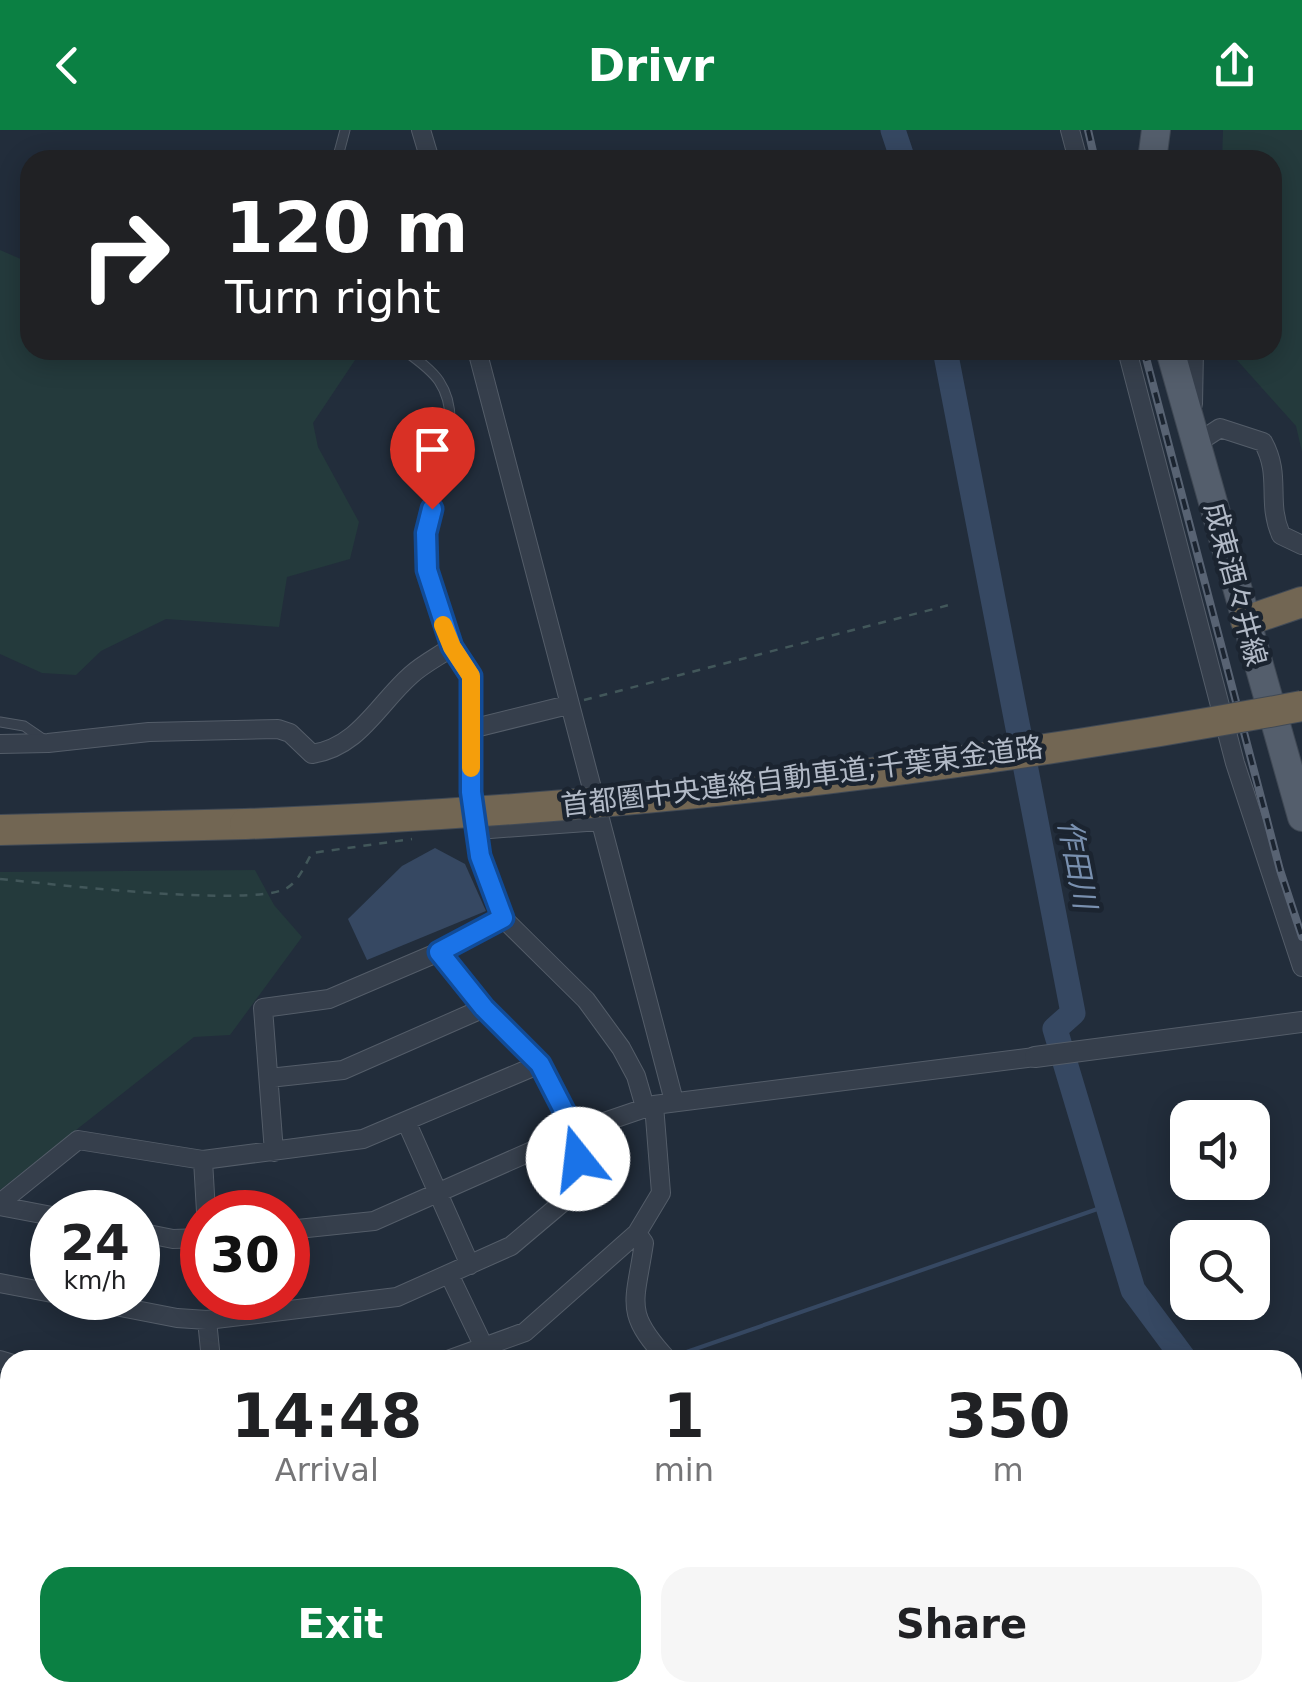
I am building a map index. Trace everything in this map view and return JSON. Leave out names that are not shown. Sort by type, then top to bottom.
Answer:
[{"type":"highway","points":[[1246,621],[1302,602]]},
{"type":"highway","points":[[1246,621],[1302,620]]},
{"type":"highway","name":"首都圏中央連絡自動車道;千葉東金道路","points":[[0,830],[490,812],[701,794],[929,765],[1302,706]]},
{"type":"main road","name":"成東酒々井線","points":[[1173,360],[1297,786],[1302,817]]},
{"type":"street","points":[[480,360],[674,1102]]},
{"type":"street","points":[[1131,360],[1235,763],[1302,967]]},
{"type":"street","points":[[1194,360],[1195,434],[1220,428],[1263,442],[1274,462],[1274,519],[1281,536],[1302,545]]},
{"type":"street","points":[[0,744],[150,732],[278,729],[290,733],[312,754],[326,752],[354,736],[414,673],[452,647],[471,676],[471,792],[483,869],[503,918],[586,1000],[621,1048],[649,1106],[661,1193],[637,1233],[525,1332],[482,1350]]},
{"type":"street","points":[[471,730],[568,705]]},
{"type":"street","points":[[477,830],[600,821]]},
{"type":"street","points":[[274,1152],[262,1008],[329,999],[439,952],[503,918]]},
{"type":"street","points":[[310,1303],[397,1298],[511,1246],[582,1186],[575,1132],[540,1064],[484,1008],[439,952]]},
{"type":"street","points":[[269,1078],[343,1070],[484,1008]]},
{"type":"street","points":[[310,1228],[374,1222],[575,1132],[649,1106],[1302,1022]]},
{"type":"street","points":[[0,1204],[78,1140],[204,1160],[364,1139],[540,1064]]},
{"type":"street","points":[[406,1121],[470,1265]]},
{"type":"street","points":[[204,1160],[205,1190]]},
{"type":"street","points":[[0,1204],[30,1211]]},
{"type":"street","points":[[637,1233],[644,1244],[634,1314],[658,1350]]},
{"type":"street","points":[[449,1274],[485,1349]]},
{"type":"street","points":[[0,1283],[30,1289]]},
{"type":"street","points":[[207,1320],[210,1350]]},
{"type":"lane","points":[[416,360],[438,379],[448,400],[448,439],[426,533],[427,570],[452,647]]},
{"type":"lane","points":[[0,722],[24,726],[48,743]]},
{"type":"path","points":[[568,705],[953,604]]},
{"type":"path","points":[[0,880],[223,895],[270,894],[294,883],[312,853],[420,838]]},
{"type":"green space","points":[[1223,130],[1302,130],[1302,452],[1296,426],[1237,360],[1282,360],[1282,150],[1222,150]]},
{"type":"green space","points":[[0,250],[20,259],[20,360],[355,360],[313,423],[318,447],[359,522],[350,559],[287,577],[279,627],[166,619],[101,651],[76,675],[42,673],[0,654]]},
{"type":"green space","points":[[255,870],[274,905],[302,937],[230,1035],[194,1037],[0,1190],[0,872]]},
{"type":"water","points":[[435,848],[465,864],[486,911],[367,960],[348,919],[402,866]]},
{"type":"waterway","name":"作田川","points":[[893,130],[900,150]]},
{"type":"waterway","name":"作田川","points":[[947,360],[1073,1013],[1055,1029],[1133,1290],[1178,1350]]},
{"type":"waterway","points":[[692,1350],[1106,1206]]},
{"type":"railway","points":[[1088,130],[1093,150]]},
{"type":"railway","points":[[1147,360],[1280,870],[1302,937]]},
{"type":"slow traffic","points":[[443,625],[471,676],[471,768]]},
{"type":"route","points":[[432,509],[426,533],[427,570],[452,647],[471,676],[471,792],[483,869],[503,918],[439,952],[484,1008],[540,1064],[575,1132],[578,1159]]}]
